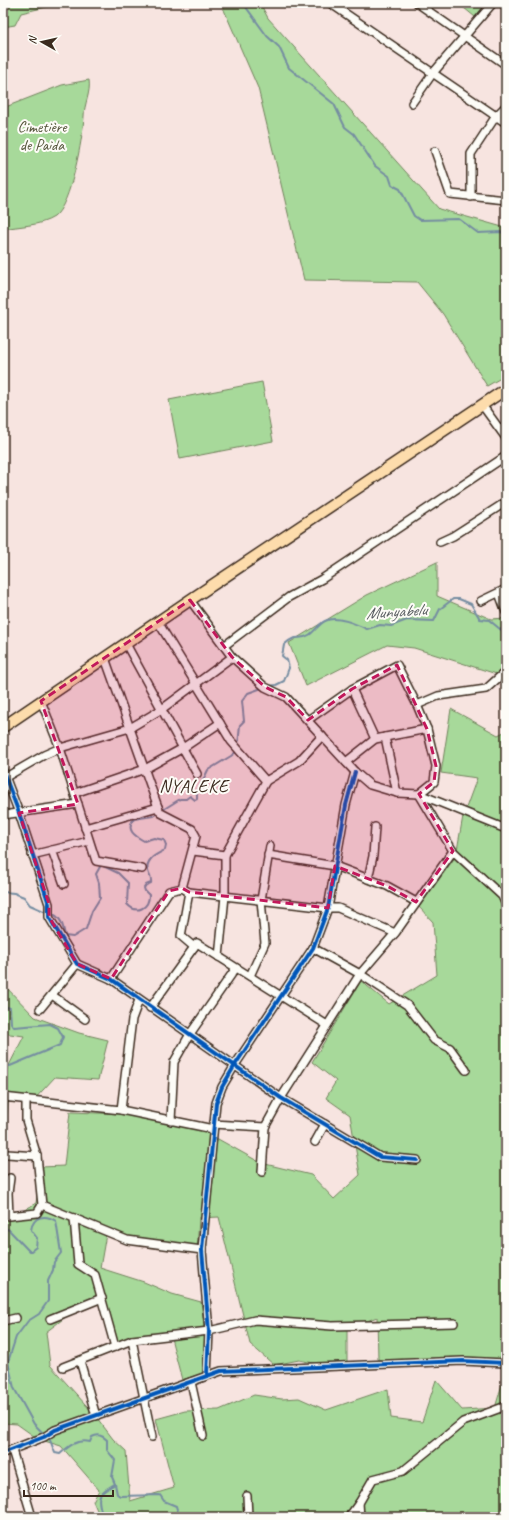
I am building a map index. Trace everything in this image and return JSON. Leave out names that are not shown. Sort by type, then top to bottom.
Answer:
[{"type":"highway","points":[[3,727],[506,389]]},
{"type":"street","points":[[330,3],[506,123]]},
{"type":"street","points":[[417,3],[465,38],[506,65]]},
{"type":"street","points":[[412,103],[433,73],[465,38],[492,3]]},
{"type":"street","points":[[470,197],[471,154],[496,116],[506,106]]},
{"type":"street","points":[[434,150],[450,194],[506,200]]},
{"type":"street","points":[[482,405],[506,438]]},
{"type":"street","points":[[224,646],[289,597],[328,575],[506,456]]},
{"type":"street","points":[[440,542],[453,536],[506,502]]},
{"type":"street","points":[[481,601],[506,589]]},
{"type":"street","points":[[499,592],[506,612]]},
{"type":"street","points":[[190,600],[232,657],[265,687],[286,697],[355,772],[370,785],[397,793],[419,794],[506,829]]},
{"type":"street","points":[[158,622],[231,741],[266,781]]},
{"type":"street","points":[[126,644],[197,774]]},
{"type":"street","points":[[232,657],[162,709],[130,728],[60,748],[5,774],[49,904],[49,913],[78,964],[111,979],[150,1008],[190,1034],[281,1098],[380,1157],[417,1160]]},
{"type":"street","points":[[105,658],[159,810]]},
{"type":"street","points":[[308,720],[352,689],[397,665],[427,729],[436,766],[434,782],[419,794]]},
{"type":"street","points":[[417,705],[438,696],[486,689],[506,671]]},
{"type":"street","points":[[352,689],[375,739]]},
{"type":"street","points":[[41,701],[60,748],[96,861],[142,869]]},
{"type":"street","points":[[75,793],[145,769],[183,748],[220,723]]},
{"type":"street","points":[[346,762],[375,739],[427,729]]},
{"type":"street","points":[[219,957],[225,896],[225,855],[266,781],[299,761],[322,736]]},
{"type":"street","points":[[385,737],[397,793]]},
{"type":"street","points":[[207,1376],[210,1331],[202,1250],[216,1103],[222,1087],[235,1065],[282,997],[313,948],[328,908],[346,805],[355,772]]},
{"type":"street","points":[[419,794],[454,851],[502,896],[506,905]]},
{"type":"street","points":[[3,815],[78,804]]},
{"type":"street","points":[[85,828],[159,810],[192,828],[196,836],[185,890],[181,936],[194,947]]},
{"type":"street","points":[[368,879],[373,856],[375,827]]},
{"type":"street","points":[[32,856],[89,841]]},
{"type":"street","points":[[250,976],[265,943],[261,900],[270,846]]},
{"type":"street","points":[[52,850],[64,884]]},
{"type":"street","points":[[193,851],[225,855]]},
{"type":"street","points":[[262,1172],[266,1127],[281,1098],[360,974],[394,933],[454,851]]},
{"type":"street","points":[[268,855],[335,866],[387,886],[416,902]]},
{"type":"street","points":[[111,979],[169,891],[185,890],[225,896],[338,908],[394,933]]},
{"type":"street","points":[[150,1008],[197,943],[327,1025]]},
{"type":"street","points":[[313,948],[360,974],[407,1005],[434,1040],[450,1048],[466,1070]]},
{"type":"street","points":[[40,1009],[78,964]]},
{"type":"street","points":[[171,1121],[174,1062],[190,1034],[236,968]]},
{"type":"street","points":[[52,995],[85,1019]]},
{"type":"street","points":[[120,1110],[132,1019],[139,1000]]},
{"type":"street","points":[[5,1097],[120,1110],[171,1121],[213,1127],[266,1127]]},
{"type":"street","points":[[10,1178],[8,1193],[9,1216],[37,1213],[42,1205],[37,1156],[26,1120],[26,1100]]},
{"type":"street","points":[[315,1142],[325,1124]]},
{"type":"street","points":[[7,1154],[37,1156]]},
{"type":"street","points":[[42,1205],[127,1240],[202,1250]]},
{"type":"street","points":[[74,1218],[78,1264],[95,1276],[115,1347]]},
{"type":"street","points":[[50,1319],[102,1298]]},
{"type":"street","points":[[3,1321],[16,1318]]},
{"type":"street","points":[[63,1368],[132,1340],[210,1331],[255,1320],[332,1326],[454,1323]]},
{"type":"street","points":[[132,1340],[152,1437]]},
{"type":"street","points":[[80,1361],[96,1416]]},
{"type":"street","points":[[3,1453],[46,1436],[55,1430],[221,1371],[463,1361],[506,1363]]},
{"type":"street","points":[[191,1382],[203,1436]]},
{"type":"street","points":[[349,1517],[373,1479],[403,1471],[463,1422],[506,1406]]},
{"type":"street","points":[[12,1450],[32,1517]]},
{"type":"street","points":[[247,1496],[248,1517]]},
{"type":"street","points":[[359,1503],[360,1517]]},
{"type":"highlighted area","points":[[190,600],[232,657],[265,687],[286,697],[308,720],[352,689],[397,665],[427,729],[436,766],[434,782],[419,794],[453,851],[416,902],[387,886],[335,866],[328,908],[189,892],[182,888],[169,891],[111,979],[77,964],[49,917],[49,904],[19,813],[78,804],[41,701]]},
{"type":"green space","points":[[3,3],[63,3],[21,13],[15,25],[3,27]]},
{"type":"green space","points":[[221,3],[260,3],[268,18],[439,209],[506,228],[506,375],[487,386],[443,314],[417,282],[304,280],[258,88]]},
{"type":"green space","points":[[458,3],[486,3],[475,17]]},
{"type":"green space","name":"Cimetière de Paida","points":[[89,80],[89,89],[84,112],[79,154],[71,185],[60,210],[54,217],[42,222],[3,229],[3,108],[62,85]]},
{"type":"green space","points":[[262,382],[273,441],[180,459],[169,400]]},
{"type":"green space","points":[[437,562],[437,596],[491,619],[506,618],[506,677],[414,648],[387,645],[306,686],[289,643],[367,595]]},
{"type":"green space","points":[[451,709],[498,735],[506,731],[506,1355],[501,1360],[395,1365],[378,1359],[377,1317],[347,1329],[347,1365],[328,1366],[299,1360],[274,1365],[250,1344],[219,1217],[199,1218],[197,1250],[106,1234],[100,1268],[144,1282],[172,1294],[201,1302],[207,1347],[204,1373],[182,1380],[171,1338],[112,1342],[99,1297],[67,1316],[46,1332],[50,1365],[94,1414],[113,1439],[126,1451],[130,1501],[174,1488],[156,1419],[185,1411],[219,1410],[254,1395],[282,1399],[299,1398],[326,1410],[388,1389],[391,1418],[422,1422],[436,1380],[462,1410],[495,1408],[506,1371],[506,1517],[100,1517],[93,1501],[99,1490],[61,1446],[38,1439],[17,1424],[3,1423],[3,1223],[36,1203],[41,1167],[64,1166],[70,1112],[124,1114],[200,1129],[261,1163],[311,1175],[334,1199],[360,1175],[350,1115],[326,1098],[336,1081],[312,1062],[361,981],[389,1004],[437,975],[433,922],[419,907],[456,856],[463,816],[477,778],[441,773]]},
{"type":"green space","points":[[3,984],[35,1017],[79,1033],[108,1040],[98,1080],[55,1077],[31,1103],[8,1102],[3,1147],[3,1077],[24,1036],[3,1033]]},
{"type":"waterway","points":[[243,3],[267,36],[279,47],[289,68],[334,104],[345,127],[354,134],[375,166],[389,176],[392,185],[400,189],[414,216],[420,220],[459,219],[478,233],[501,232],[506,235]]},
{"type":"waterway","name":"Munyabelu","points":[[268,686],[276,685],[284,681],[289,668],[287,660],[282,656],[284,645],[292,639],[306,637],[323,622],[330,619],[346,621],[367,629],[380,625],[391,626],[407,620],[434,621],[440,609],[453,599],[459,599],[471,604],[480,619],[489,620],[506,634]]},
{"type":"waterway","name":"Munyabelu","points":[[238,745],[240,725],[244,721],[242,701],[248,693],[262,688]]},
{"type":"waterway","name":"Munyabelu","points":[[50,913],[54,914],[59,919],[65,936],[73,937],[86,929],[92,911],[100,898],[99,883],[96,874],[101,865],[118,873],[128,883],[127,904],[135,909],[145,906],[149,895],[144,888],[146,885],[151,883],[148,863],[152,858],[165,850],[166,845],[164,840],[154,838],[144,841],[137,837],[132,832],[130,826],[131,823],[134,819],[153,816],[180,799],[186,799],[190,796],[195,800],[197,799],[197,793],[208,770],[237,751]]},
{"type":"waterway","name":"Munyabelu","points":[[3,892],[14,893],[24,897],[30,905],[46,912]]},
{"type":"waterway","points":[[3,1006],[10,1008],[11,1023],[14,1027],[50,1024],[58,1028],[63,1037],[60,1045],[10,1066],[3,1065]]},
{"type":"waterway","points":[[3,1122],[5,1099]]},
{"type":"waterway","points":[[3,1227],[9,1230],[29,1251],[31,1251],[36,1247],[37,1238],[31,1230],[34,1222],[37,1219],[44,1217],[48,1217],[56,1221],[61,1253],[54,1262],[53,1270],[48,1281],[48,1301],[39,1314],[28,1321],[16,1337],[8,1362],[14,1388],[34,1424],[50,1440],[55,1453],[60,1454],[77,1442],[90,1442],[92,1437],[98,1435],[107,1440],[107,1450],[115,1460],[112,1477],[115,1484],[102,1493],[99,1503],[102,1514],[108,1517]]},
{"type":"waterway","points":[[115,1484],[117,1494],[120,1496],[160,1495],[164,1501],[176,1506],[179,1517]]},
{"type":"cycle path","points":[[3,771],[19,813],[49,904],[49,917],[77,964],[111,979],[281,1098],[380,1157],[417,1160]]},
{"type":"cycle path","points":[[207,1375],[209,1331],[202,1250],[216,1103],[222,1087],[235,1065],[313,948],[328,908],[346,805],[355,772]]},
{"type":"cycle path","points":[[3,1453],[44,1437],[55,1430],[221,1371],[463,1361],[506,1363]]},
{"type":"district","name":"NYALEKE","points":[[194,786]]}]
